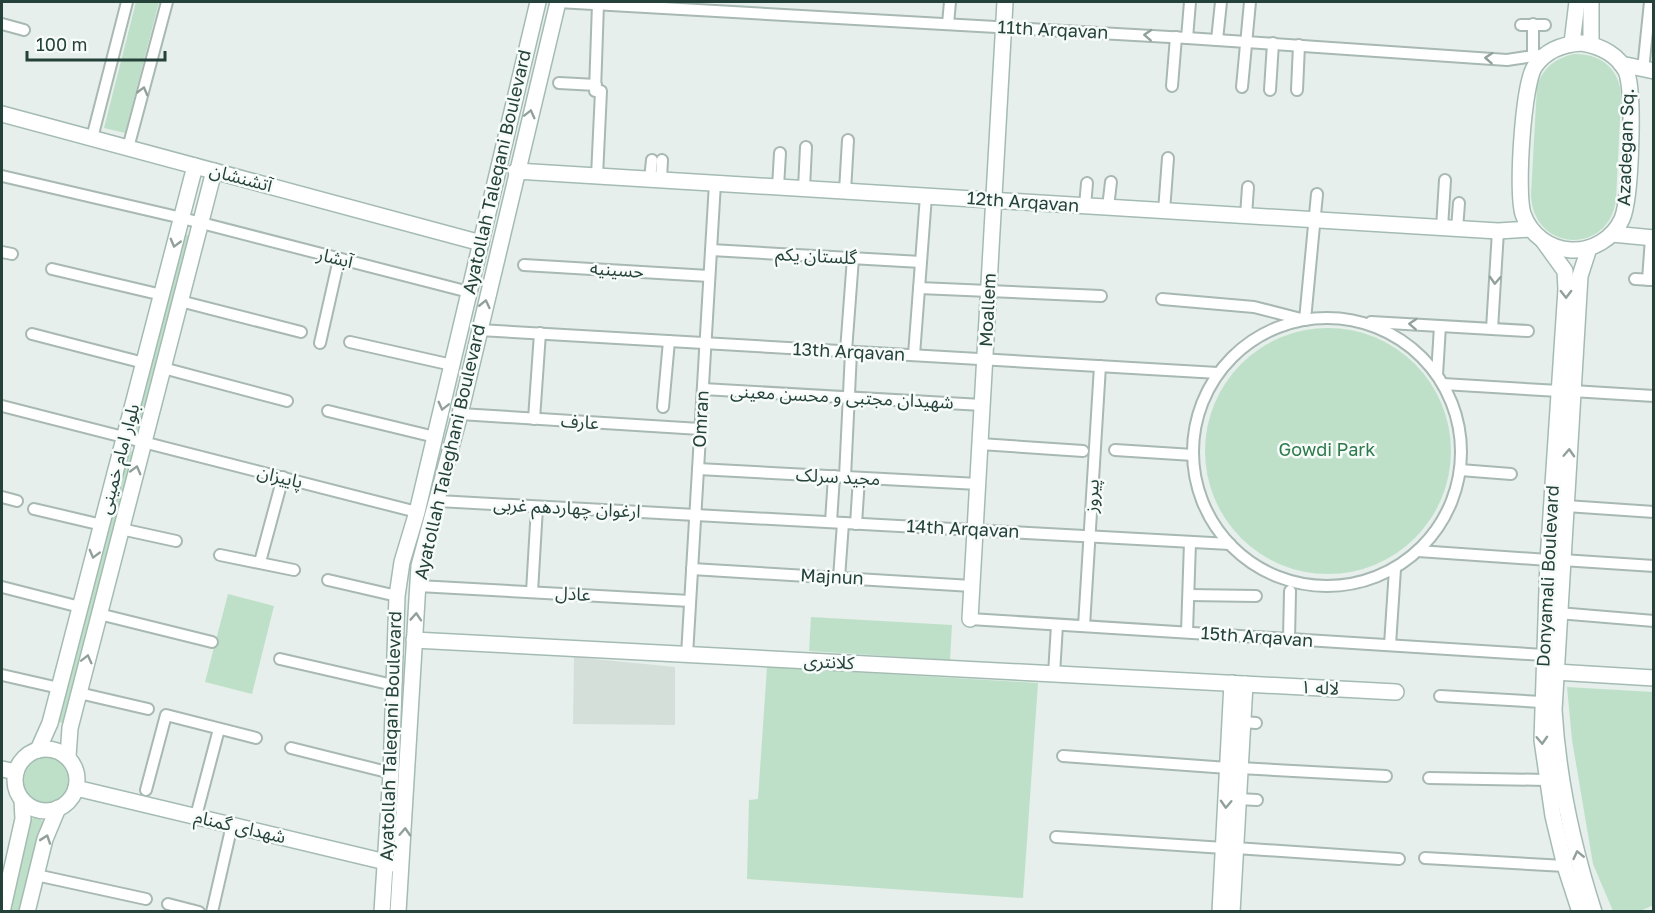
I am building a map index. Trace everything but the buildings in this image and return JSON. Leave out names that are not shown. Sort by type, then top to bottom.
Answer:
[{"type":"street","points":[[92,138],[128,2]]},
{"type":"street","points":[[128,148],[167,2]]},
{"type":"street","name":"Ayatollah Taleqani Boulevard","points":[[382,912],[391,772],[397,596],[402,562],[417,512],[453,364],[538,2]]},
{"type":"street","name":"11th Arqavan","points":[[558,2],[1217,39],[1507,60],[1540,55]]},
{"type":"street","name":"Ayatollah Taleghani Boulevard","points":[[398,912],[403,866],[419,566],[460,414],[558,2]]},
{"type":"street","points":[[948,24],[950,2]]},
{"type":"street","name":"Moallem","points":[[970,619],[1005,2]]},
{"type":"street","points":[[1172,86],[1181,37],[1191,2]]},
{"type":"street","points":[[1217,39],[1221,2]]},
{"type":"street","points":[[1242,87],[1250,2]]},
{"type":"street","points":[[1572,43],[1577,2]]},
{"type":"street","points":[[1591,2],[1591,44]]},
{"type":"street","points":[[1621,64],[1648,70],[1650,2]]},
{"type":"street","points":[[597,176],[601,91],[596,91],[598,4]]},
{"type":"street","points":[[2,24],[24,30]]},
{"type":"street","points":[[1533,24],[1540,55],[1526,92],[1521,204],[1531,229],[1544,242],[1570,250],[1589,248],[1612,234],[1652,238],[1651,280],[1635,279]]},
{"type":"street","points":[[1521,25],[1545,25]]},
{"type":"street","points":[[1270,90],[1273,43]]},
{"type":"street","name":"Azadegan Sq.","points":[[1540,55],[1572,43],[1591,44],[1608,51],[1621,64],[1631,89],[1626,201],[1622,218],[1612,234]]},
{"type":"street","points":[[1297,90],[1299,45]]},
{"type":"street","points":[[559,83],[596,86]]},
{"type":"street","name":"آتشنشان","points":[[2,114],[481,243]]},
{"type":"street","points":[[845,191],[848,140]]},
{"type":"street","points":[[804,188],[806,147]]},
{"type":"street","points":[[778,187],[780,153]]},
{"type":"street","points":[[1164,211],[1168,159]]},
{"type":"street","points":[[656,179],[657,160]]},
{"type":"street","name":"بلوار امام خمینی","points":[[38,750],[50,723],[195,166]]},
{"type":"street","name":"بلوار امام خمینی","points":[[68,757],[70,728],[214,171]]},
{"type":"street","name":"12th Arqavan","points":[[516,171],[1498,231],[1531,229]]},
{"type":"street","name":"آبشار","points":[[2,176],[182,218],[469,292]]},
{"type":"street","points":[[1445,180],[1450,228]]},
{"type":"street","points":[[1108,207],[1111,182]]},
{"type":"street","name":"Omran","points":[[687,655],[715,183]]},
{"type":"street","points":[[1085,206],[1087,183]]},
{"type":"street","points":[[1246,216],[1248,187]]},
{"type":"street","points":[[1305,320],[1317,194]]},
{"type":"street","points":[[914,355],[926,196]]},
{"type":"street","points":[[1450,228],[1458,203]]},
{"type":"street","points":[[1492,329],[1498,231]]},
{"type":"street","name":"Donyamali Boulevard","points":[[1544,242],[1565,271],[1566,506],[1555,560],[1558,614],[1555,672],[1556,747],[1582,872],[1594,912]]},
{"type":"street","name":"Donyamali Boulevard","points":[[1580,912],[1565,866],[1546,780],[1541,702],[1555,560],[1565,391],[1580,276],[1589,248]]},
{"type":"street","name":"گلستان یکم","points":[[711,250],[921,262]]},
{"type":"street","points":[[831,522],[839,477],[848,397],[853,258]]},
{"type":"street","points":[[320,343],[339,259]]},
{"type":"street","name":"حسینیه","points":[[524,265],[709,276]]},
{"type":"street","points":[[52,269],[162,294]]},
{"type":"street","points":[[474,273],[491,277]]},
{"type":"street","points":[[919,288],[1101,296]]},
{"type":"street","points":[[1162,299],[1254,307],[1305,320]]},
{"type":"street","points":[[180,301],[301,332]]},
{"type":"street","points":[[1355,321],[1379,328],[1401,340],[1421,356],[1440,379],[1459,426],[1460,470],[1450,506],[1436,530],[1418,550],[1395,569],[1354,583],[1313,584],[1269,572],[1249,560],[1230,544],[1203,503],[1196,479],[1193,455],[1199,412],[1218,373],[1256,338],[1280,326],[1305,320],[1330,318],[1528,331]]},
{"type":"street","points":[[1440,326],[1440,379]]},
{"type":"street","name":"13th Arqavan","points":[[479,330],[1218,373]]},
{"type":"street","points":[[534,419],[540,333]]},
{"type":"street","points":[[32,334],[144,363]]},
{"type":"street","points":[[663,407],[669,341]]},
{"type":"street","points":[[350,342],[453,364]]},
{"type":"street","name":"پیروز","points":[[1084,626],[1100,366]]},
{"type":"street","points":[[163,368],[287,401]]},
{"type":"street","points":[[1440,379],[1565,391],[1653,396]]},
{"type":"street","name":"شهیدان مجتبی و محسن معینی","points":[[703,389],[982,405]]},
{"type":"street","name":"پاییزان","points":[[2,406],[417,512]]},
{"type":"street","points":[[328,411],[435,437]]},
{"type":"street","name":"عارف","points":[[460,414],[700,429]]},
{"type":"street","points":[[980,444],[1083,451]]},
{"type":"street","points":[[1115,450],[1193,455]]},
{"type":"street","name":"مجید سرلک","points":[[698,469],[978,484]]},
{"type":"street","points":[[1460,470],[1511,474]]},
{"type":"street","points":[[260,562],[283,477]]},
{"type":"street","points":[[856,524],[860,478]]},
{"type":"street","points":[[2,498],[17,501]]},
{"type":"street","name":"ارغوان چهاردهم غربی","points":[[438,501],[695,515]]},
{"type":"street","points":[[1566,506],[1653,512]]},
{"type":"street","points":[[532,592],[537,507]]},
{"type":"street","points":[[34,509],[102,525]]},
{"type":"street","name":"14th Arqavan","points":[[695,515],[1230,544]]},
{"type":"street","points":[[839,578],[843,523]]},
{"type":"street","points":[[121,529],[176,541]]},
{"type":"street","points":[[1187,633],[1190,542]]},
{"type":"street","points":[[1418,550],[1653,566]]},
{"type":"street","points":[[220,555],[294,570]]},
{"type":"street","name":"Majnun","points":[[692,569],[972,585]]},
{"type":"street","points":[[1390,645],[1395,569]]},
{"type":"street","points":[[328,580],[397,596]]},
{"type":"street","name":"عادل","points":[[418,586],[690,601]]},
{"type":"street","points":[[2,587],[80,607]]},
{"type":"street","points":[[1289,639],[1290,591]]},
{"type":"street","points":[[1189,595],[1256,596]]},
{"type":"street","points":[[99,614],[212,642]]},
{"type":"street","points":[[1558,614],[1653,621]]},
{"type":"street","name":"15th Arqavan","points":[[970,619],[1544,655]]},
{"type":"street","points":[[1054,674],[1057,624]]},
{"type":"street","name":"کلانتری","points":[[414,640],[1238,683]]},
{"type":"street","points":[[280,659],[393,685]]},
{"type":"street","points":[[1555,672],[1653,678]]},
{"type":"street","points":[[2,675],[59,688]]},
{"type":"street","points":[[1232,912],[1230,848],[1239,722],[1238,683]]},
{"type":"street","name":"لاله ۱","points":[[1238,683],[1396,692]]},
{"type":"street","points":[[79,693],[148,709]]},
{"type":"street","points":[[1440,696],[1541,702]]},
{"type":"street","points":[[146,790],[166,716],[256,738]]},
{"type":"street","points":[[196,816],[219,729]]},
{"type":"street","points":[[291,748],[391,772]]},
{"type":"street","points":[[2,912],[7,865],[23,819],[22,800],[9,770],[28,755],[38,750],[48,749],[68,757],[76,771],[76,788],[72,796],[58,808],[45,839],[27,912]]},
{"type":"street","points":[[1063,756],[1386,776]]},
{"type":"street","points":[[1220,912],[1238,799],[1234,768]]},
{"type":"street","points":[[1429,778],[1546,780]]},
{"type":"street","name":"شهدای گمنام","points":[[76,788],[403,866]]},
{"type":"street","points":[[1238,799],[1257,800]]},
{"type":"street","points":[[22,800],[39,810],[58,808]]},
{"type":"street","points":[[212,912],[232,825]]},
{"type":"street","points":[[1056,837],[1400,859]]},
{"type":"street","points":[[1425,858],[1565,866]]},
{"type":"street","points":[[36,874],[146,899]]},
{"type":"street","points":[[168,904],[198,912]]},
{"type":"shaded area","points":[[574,657],[675,667],[675,725],[573,724]]},
{"type":"green space","points":[[136,2],[159,2],[125,133],[104,128]]},
{"type":"green space","points":[[1584,54],[1608,65],[1617,79],[1621,98],[1616,200],[1610,218],[1600,231],[1586,238],[1571,240],[1557,236],[1544,228],[1535,214],[1531,195],[1537,86],[1551,65],[1561,58]]},
{"type":"green space","points":[[183,234],[191,236],[140,432],[136,432],[133,430]]},
{"type":"green space","name":"Gowdi Park","points":[[1316,328],[1340,328],[1364,333],[1386,342],[1415,364],[1437,393],[1442,404],[1449,427],[1451,451],[1449,475],[1442,498],[1437,509],[1415,538],[1386,560],[1364,569],[1340,574],[1316,574],[1292,569],[1270,560],[1250,546],[1233,529],[1219,509],[1210,487],[1205,463],[1205,439],[1210,415],[1219,393],[1233,373],[1250,356],[1270,342],[1292,333]]},
{"type":"green space","points":[[127,452],[135,452],[64,723],[58,722]]},
{"type":"green space","points":[[228,594],[274,606],[252,694],[205,682]]},
{"type":"green space","points":[[811,617],[952,625],[950,660],[809,651]]},
{"type":"green space","points":[[767,667],[1038,683],[1023,898],[747,879],[749,800],[758,799]]},
{"type":"green space","points":[[1567,687],[1653,692],[1654,905],[1640,911],[1613,911],[1593,864],[1572,740]]},
{"type":"green space","points":[[41,756],[51,756],[66,766],[70,780],[69,789],[60,800],[51,804],[41,804],[26,794],[22,785],[22,775],[32,760]]},
{"type":"green space","points":[[39,818],[47,825],[25,911],[6,912],[26,822]]}]
